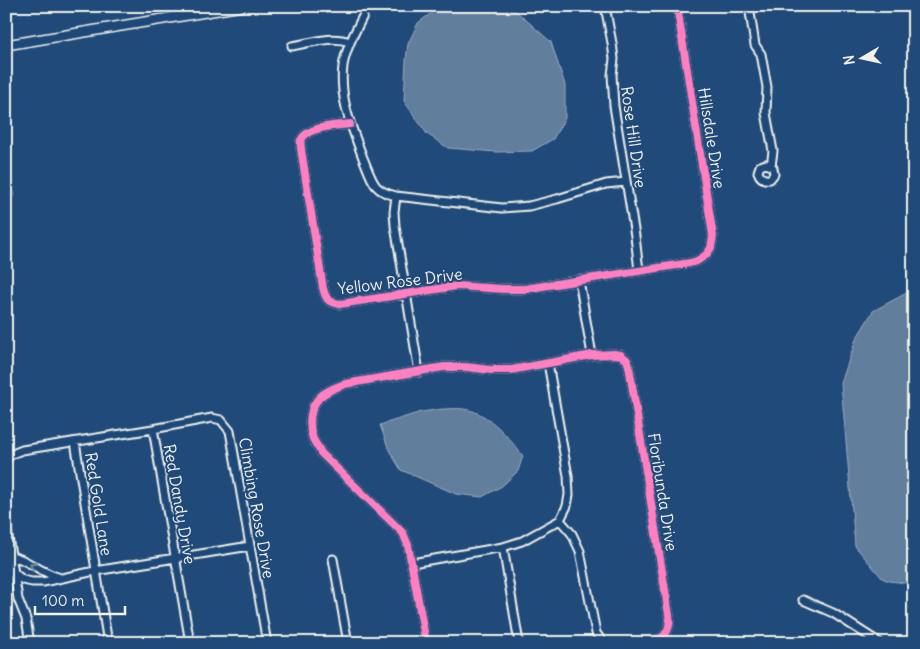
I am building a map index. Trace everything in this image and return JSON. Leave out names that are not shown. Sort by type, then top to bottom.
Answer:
[{"type":"street","points":[[6,45],[241,6]]},
{"type":"street","name":"Rose Hill Drive","points":[[604,6],[614,59],[612,75],[614,106],[639,271]]},
{"type":"street","name":"Hillsdale Drive","points":[[677,6],[713,236],[711,248],[706,255],[690,263]]},
{"type":"street","points":[[750,6],[755,45],[761,54],[767,87],[766,113],[773,151],[771,166]]},
{"type":"street","points":[[363,16],[350,42],[344,64],[342,83],[350,124],[371,177],[376,186],[384,192],[396,196],[502,208],[529,206],[606,184],[626,182]]},
{"type":"street","points":[[292,46],[333,38],[350,42]]},
{"type":"street","name":"Yellow Rose Drive","points":[[350,124],[314,130],[302,140],[300,149],[326,297],[331,303],[340,304],[457,286],[524,289],[690,263]]},
{"type":"street","points":[[396,196],[394,226],[419,372]]},
{"type":"street","points":[[426,643],[412,563],[403,533],[321,452],[313,438],[310,421],[312,406],[320,397],[345,384],[444,367],[510,370],[592,355],[580,280]]},
{"type":"street","name":"Floribunda Drive","points":[[592,355],[621,355],[629,366],[669,612],[670,622],[666,636],[638,643]]},
{"type":"street","points":[[412,563],[503,548],[522,541],[560,520],[567,506],[569,495],[568,476],[548,363]]},
{"type":"street","name":"Climbing Rose Drive","points":[[6,459],[22,450],[212,418],[221,420],[230,431],[267,643]]},
{"type":"street","name":"Red Dandy Drive","points":[[153,429],[190,643]]},
{"type":"street","name":"Red Gold Lane","points":[[75,442],[108,643]]},
{"type":"street","points":[[6,500],[10,572],[26,619],[30,643]]},
{"type":"street","points":[[560,520],[572,534],[580,551],[596,633],[603,643]]},
{"type":"street","points":[[10,572],[23,580],[44,582],[95,571],[250,546]]},
{"type":"street","points":[[503,548],[518,643]]},
{"type":"street","points":[[9,556],[21,559],[48,575],[61,578]]},
{"type":"street","points":[[333,559],[348,643]]},
{"type":"street","points":[[803,600],[833,613],[880,643]]},
{"type":"water","points":[[456,6],[501,6],[516,11],[551,42],[565,85],[565,118],[553,139],[532,151],[496,152],[448,148],[427,134],[404,101],[408,44],[418,23],[434,11]]},
{"type":"water","points":[[6,167],[15,195],[12,197],[11,205],[6,206]]},
{"type":"water","points":[[914,289],[914,584],[889,581],[882,578],[855,546],[841,383],[856,339],[873,311]]},
{"type":"water","points":[[443,409],[472,411],[489,420],[523,456],[518,471],[502,486],[482,497],[456,494],[401,470],[389,450],[380,425],[421,412]]},
{"type":"cycle path","points":[[350,124],[316,129],[304,135],[301,140],[323,288],[328,300],[333,302],[340,304],[457,286],[524,289],[697,261],[706,255],[711,248],[713,236],[677,6]]},
{"type":"cycle path","points":[[426,643],[408,545],[403,533],[321,453],[313,439],[310,428],[310,416],[316,401],[326,392],[345,384],[444,367],[511,370],[592,355],[614,354],[621,355],[627,360],[629,366],[670,621],[669,628],[660,639],[638,643]]}]
